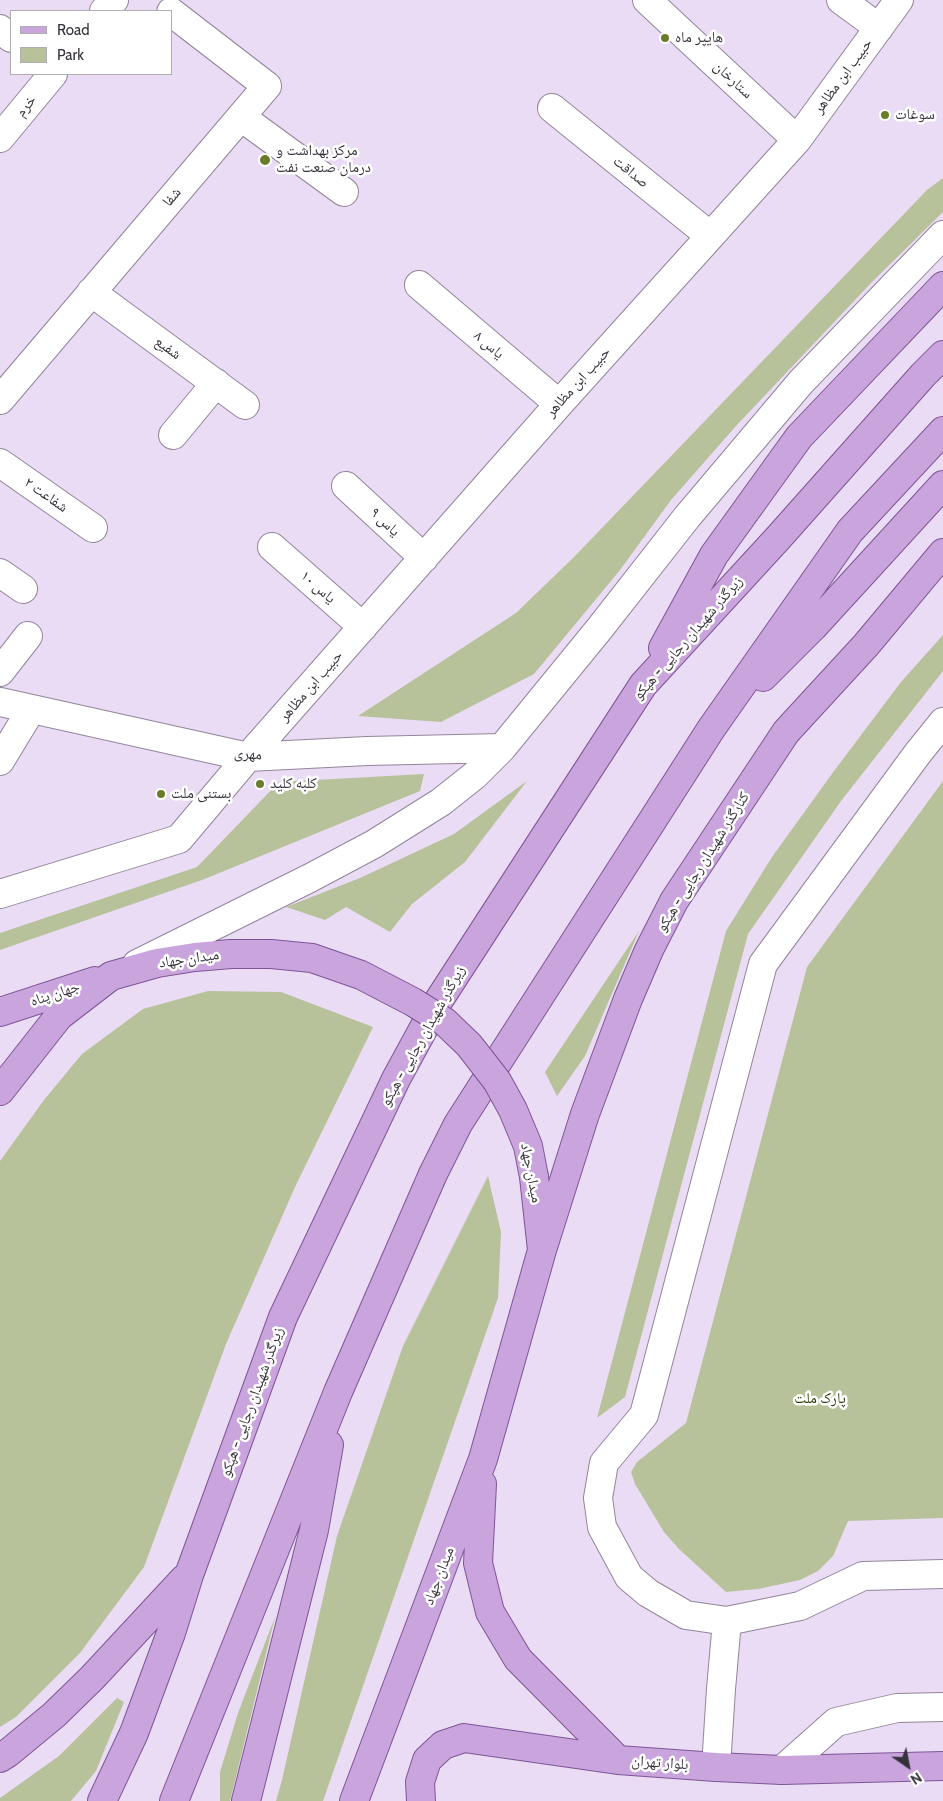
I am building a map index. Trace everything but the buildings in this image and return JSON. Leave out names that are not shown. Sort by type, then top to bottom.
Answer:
[{"type":"main road","points":[[643,685],[714,555],[798,436],[943,286]]},
{"type":"main road","name":"زیرگذر شهیدان رجایی - هپکو","points":[[102,1801],[134,1733],[171,1633],[189,1574],[283,1317],[396,1078],[439,1000],[643,685],[943,355]]},
{"type":"main road","points":[[174,1801],[338,1392],[433,1174],[458,1124],[711,729],[850,531],[943,431]]},
{"type":"main road","points":[[711,729],[813,627],[943,485]]},
{"type":"main road","name":"کنارگذر شهیدان رجایی - هپکو","points":[[542,1250],[585,1114],[625,1008],[649,950],[674,901],[786,732],[866,645],[943,554]]},
{"type":"main road","name":"میدان جهاد","points":[[0,1091],[59,1016],[111,976],[157,962],[231,954],[272,954],[312,958],[361,975],[413,1002],[445,1022],[469,1045],[498,1081],[513,1110],[528,1146],[534,1177],[542,1250],[483,1459],[354,1801]]},
{"type":"main road","name":"جهان پناه","points":[[0,1012],[111,976]]},
{"type":"main road","points":[[246,1801],[270,1712],[314,1530],[338,1392]]},
{"type":"main road","points":[[483,1459],[478,1563],[490,1612],[518,1659],[618,1760]]},
{"type":"main road","points":[[0,1758],[54,1715],[92,1678],[189,1574]]},
{"type":"main road","name":"بلوار تهران","points":[[421,1801],[420,1782],[427,1760],[443,1745],[464,1738],[618,1760],[716,1767],[782,1770],[943,1766]]},
{"type":"street","points":[[105,10],[114,0]]},
{"type":"street","name":"شفا","points":[[155,0],[168,10]]},
{"type":"street","name":"ستارخان","points":[[647,0],[797,140]]},
{"type":"street","points":[[841,0],[879,28]]},
{"type":"street","name":"حبیب ابن مظاهر","points":[[0,894],[179,839],[248,757],[559,404],[709,235],[797,140],[900,0]]},
{"type":"street","name":"شفا","points":[[0,400],[267,86],[172,13]]},
{"type":"street","points":[[0,29],[10,37]]},
{"type":"street","name":"خرم","points":[[0,138],[51,75]]},
{"type":"street","name":"صداقت","points":[[552,108],[709,235]]},
{"type":"street","points":[[241,117],[344,192]]},
{"type":"street","points":[[111,976],[310,878],[374,844],[440,802],[475,775],[502,748],[687,517],[801,382],[943,235]]},
{"type":"street","name":"یاس ۸","points":[[419,285],[559,404]]},
{"type":"street","name":"شفیع","points":[[91,292],[245,405]]},
{"type":"street","points":[[173,435],[216,383]]},
{"type":"street","name":"شفاعت ۲","points":[[0,463],[93,528]]},
{"type":"street","name":"یاس ۹","points":[[346,486],[424,558]]},
{"type":"street","name":"یاس ۱۰","points":[[272,548],[363,627]]},
{"type":"street","points":[[0,573],[23,589]]},
{"type":"street","points":[[0,672],[28,636]]},
{"type":"street","name":"مهری","points":[[0,702],[248,757],[367,751],[502,748]]},
{"type":"street","points":[[0,761],[31,710]]},
{"type":"street","points":[[943,722],[918,753],[763,964],[644,1415],[604,1464],[598,1498],[602,1527],[629,1577],[648,1593],[686,1615],[727,1621],[800,1606],[863,1576],[943,1574]]},
{"type":"street","points":[[716,1767],[727,1621]]},
{"type":"street","points":[[782,1770],[836,1722],[896,1708],[943,1707]]},
{"type":"green space","points":[[943,178],[943,212],[872,282],[736,426],[671,500],[620,570],[534,674],[441,722],[358,716],[516,613],[574,557],[927,190]]},
{"type":"green space","points":[[943,635],[943,671],[841,801],[748,934],[625,1397],[597,1418],[726,931],[772,857],[834,771],[901,682]]},
{"type":"green space","points":[[424,774],[420,791],[202,880],[0,950],[0,933],[197,867],[279,782]]},
{"type":"green space","points":[[527,781],[465,862],[412,904],[390,932],[346,907],[325,920],[286,907],[360,878],[454,834]]},
{"type":"green space","name":"پارک ملت","points":[[943,781],[943,1518],[848,1521],[833,1556],[818,1571],[800,1580],[758,1589],[726,1592],[679,1549],[664,1532],[635,1484],[631,1472],[637,1462],[686,1423],[807,967]]},
{"type":"green space","points":[[639,931],[585,1056],[557,1096],[545,1072]]},
{"type":"green space","points":[[208,991],[281,992],[373,1027],[295,1187],[226,1344],[144,1567],[80,1653],[16,1717],[0,1727],[0,1161],[44,1100],[82,1054],[143,1009]]},
{"type":"green space","points":[[488,1176],[501,1232],[498,1298],[323,1801],[276,1801],[337,1536],[403,1346]]},
{"type":"green space","points":[[275,1617],[230,1801],[220,1801],[220,1772],[238,1713]]},
{"type":"green space","points":[[117,1698],[124,1702],[96,1771],[71,1801],[0,1801],[0,1798],[59,1756]]},
{"type":"place","name":"هایپر ماه","points":[[665,38]]},
{"type":"place","name":"سوغات","points":[[885,115]]},
{"type":"place","name":"مرکز بهداشت و درمان صنعت نفت","points":[[265,160]]},
{"type":"place","name":"کلبه کلید","points":[[260,784]]},
{"type":"place","name":"بستنی ملت","points":[[161,794]]}]
